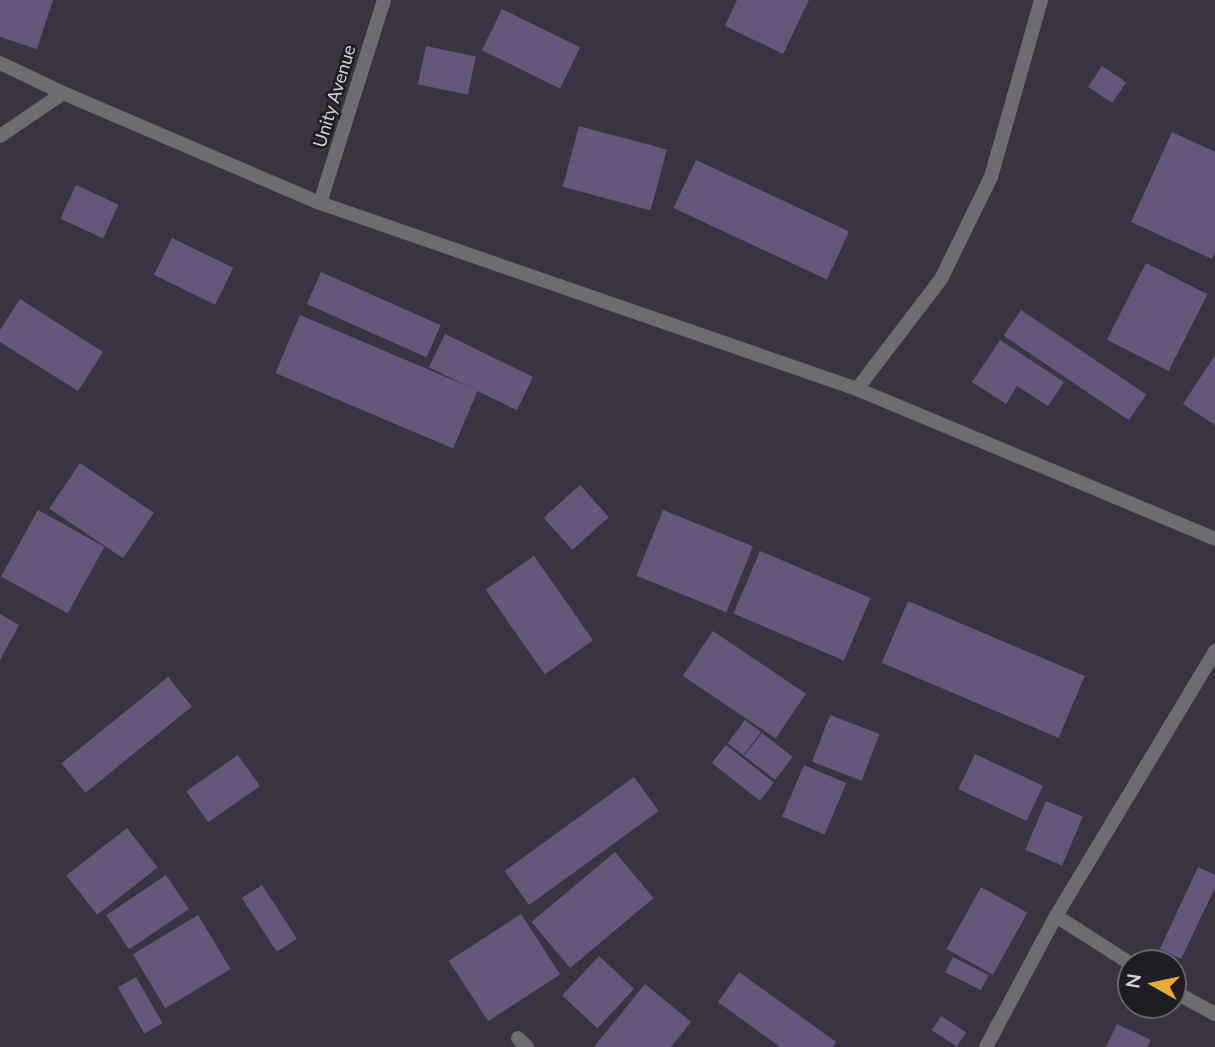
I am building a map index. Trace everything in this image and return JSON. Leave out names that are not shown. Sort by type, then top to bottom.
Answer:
[{"type":"street","name":"Unity Avenue","points":[[320,203],[384,0]]},
{"type":"street","points":[[857,389],[941,279],[991,177],[1041,0]]},
{"type":"street","points":[[0,63],[63,93],[320,203],[857,389],[1215,540]]},
{"type":"street","points":[[0,136],[63,93]]},
{"type":"street","points":[[986,1047],[1056,916],[1215,651]]},
{"type":"street","points":[[1056,916],[1117,955]]},
{"type":"street","points":[[1187,999],[1215,1014]]},
{"type":"building","points":[[0,0],[53,0],[37,49],[0,37]]},
{"type":"building","points":[[737,0],[809,0],[783,54],[725,26]]},
{"type":"building","points":[[502,9],[580,47],[560,88],[482,50]]},
{"type":"building","points":[[426,46],[476,57],[468,95],[418,84]]},
{"type":"building","points":[[1102,66],[1126,82],[1112,103],[1088,87]]},
{"type":"building","points":[[579,126],[667,150],[651,210],[563,187]]},
{"type":"building","points":[[1172,132],[1215,152],[1215,251],[1212,259],[1131,222]]},
{"type":"building","points":[[696,160],[849,231],[827,279],[674,208]]},
{"type":"building","points":[[76,185],[119,205],[103,238],[60,219]]},
{"type":"building","points":[[172,238],[233,268],[215,305],[154,275]]},
{"type":"building","points":[[1146,263],[1207,294],[1168,371],[1107,340]]},
{"type":"building","points":[[321,272],[441,325],[426,357],[307,304]]},
{"type":"building","points":[[20,299],[103,352],[78,391],[0,342],[0,330]]},
{"type":"building","points":[[1021,310],[1146,394],[1129,420],[1004,336]]},
{"type":"building","points":[[300,315],[478,390],[453,448],[275,373]]},
{"type":"building","points":[[445,334],[533,377],[517,410],[429,367]]},
{"type":"building","points":[[1000,340],[1064,382],[1048,406],[1017,386],[1006,404],[972,382]]},
{"type":"building","points":[[1215,355],[1215,425],[1183,404]]},
{"type":"building","points":[[80,463],[154,513],[123,558],[49,509]]},
{"type":"building","points":[[580,485],[609,517],[572,550],[544,518]]},
{"type":"building","points":[[38,510],[104,547],[68,613],[1,576]]},
{"type":"building","points":[[663,510],[753,546],[726,612],[636,576]]},
{"type":"building","points":[[760,551],[870,598],[844,660],[733,614]]},
{"type":"building","points":[[534,556],[593,640],[545,674],[486,590]]},
{"type":"building","points":[[908,601],[1085,676],[1059,738],[882,663]]},
{"type":"building","points":[[0,614],[19,625],[0,660]]},
{"type":"building","points":[[713,631],[806,694],[776,738],[683,676]]},
{"type":"building","points":[[168,677],[192,707],[85,793],[62,763]]},
{"type":"building","points":[[830,715],[879,734],[862,781],[812,762]]},
{"type":"building","points":[[745,720],[761,732],[744,755],[728,743]]},
{"type":"building","points":[[762,733],[793,757],[775,780],[744,756]]},
{"type":"building","points":[[726,745],[774,783],[760,801],[712,763]]},
{"type":"building","points":[[975,754],[1043,786],[1026,821],[959,789]]},
{"type":"building","points":[[238,755],[260,786],[208,822],[186,791]]},
{"type":"building","points":[[804,765],[846,783],[824,835],[782,817]]},
{"type":"building","points":[[634,777],[659,811],[529,905],[505,871]]},
{"type":"building","points":[[1046,801],[1083,817],[1062,865],[1025,850]]},
{"type":"building","points":[[127,828],[158,867],[97,915],[66,875]]},
{"type":"building","points":[[615,852],[654,898],[570,968],[532,922]]},
{"type":"building","points":[[1198,867],[1215,875],[1215,888],[1186,949],[1160,949]]},
{"type":"building","points":[[166,875],[189,909],[129,949],[106,915]]},
{"type":"building","points":[[262,885],[297,939],[277,952],[242,898]]},
{"type":"building","points":[[981,887],[1027,913],[993,975],[947,949]]},
{"type":"building","points":[[521,914],[560,974],[488,1021],[449,961]]},
{"type":"building","points":[[198,915],[230,969],[165,1008],[133,954]]},
{"type":"building","points":[[599,956],[634,989],[597,1028],[562,995]]},
{"type":"building","points":[[953,957],[989,975],[981,990],[945,972]]},
{"type":"building","points":[[739,972],[836,1042],[833,1047],[780,1047],[718,1002]]},
{"type":"building","points":[[136,977],[162,1023],[144,1033],[118,988]]},
{"type":"building","points":[[645,984],[691,1022],[671,1047],[594,1047]]},
{"type":"building","points":[[941,1016],[966,1032],[957,1047],[932,1030]]},
{"type":"building","points":[[1117,1024],[1151,1040],[1147,1047],[1106,1047]]}]
